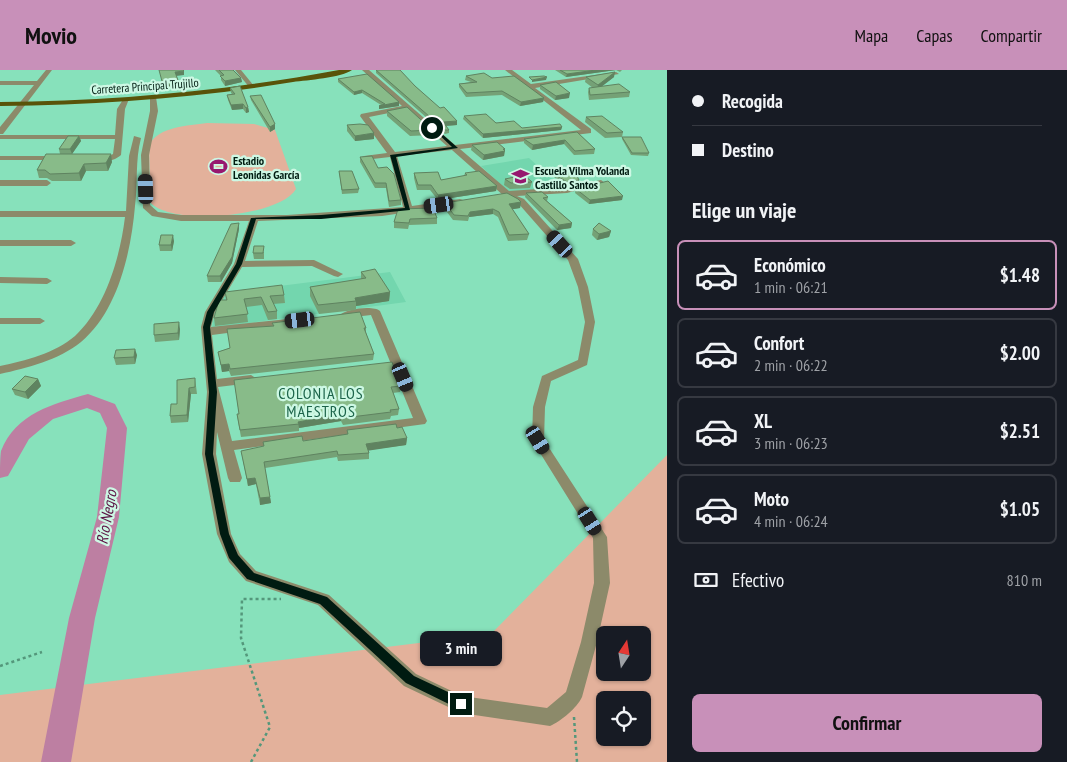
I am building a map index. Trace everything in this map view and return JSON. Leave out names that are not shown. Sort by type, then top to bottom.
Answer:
[{"type":"main road","name":"Carretera Principal Trujillo","points":[[0,104],[153,97],[252,87],[349,70]]},
{"type":"street","points":[[0,132],[49,70]]},
{"type":"street","points":[[238,70],[252,87]]},
{"type":"street","points":[[254,218],[239,264],[210,312],[206,332],[212,388],[209,454],[224,534],[234,558],[251,576],[323,600],[410,680],[461,704],[550,717],[573,697],[589,642],[602,583],[600,537],[538,440],[538,407],[546,379],[582,362],[590,322],[583,287],[573,258],[521,201],[503,195],[456,148],[365,70]]},
{"type":"street","points":[[364,158],[588,131],[532,86],[508,70]]},
{"type":"street","points":[[532,86],[616,74]]},
{"type":"street","points":[[0,82],[39,83]]},
{"type":"street","points":[[153,97],[154,110],[145,155],[146,206],[155,214],[181,218],[321,217],[408,209],[472,200]]},
{"type":"street","points":[[82,158],[115,158],[117,155],[122,109],[126,99]]},
{"type":"street","points":[[408,209],[393,155],[364,116],[409,108]]},
{"type":"street","points":[[0,137],[119,137]]},
{"type":"street","points":[[0,370],[24,365],[42,357],[76,340],[91,326],[118,271],[130,214],[131,158],[137,138]]},
{"type":"street","points":[[0,158],[72,158]]},
{"type":"street","points":[[0,183],[47,183]]},
{"type":"street","points":[[503,195],[567,190],[603,183]]},
{"type":"street","points":[[0,214],[130,214]]},
{"type":"street","points":[[0,243],[71,243]]},
{"type":"street","points":[[239,264],[314,263],[338,274]]},
{"type":"street","points":[[0,280],[47,281]]},
{"type":"street","points":[[228,446],[421,421],[392,364],[375,311],[338,316]]},
{"type":"street","points":[[206,332],[300,320]]},
{"type":"street","points":[[0,321],[40,321]]},
{"type":"street","points":[[212,388],[260,378]]},
{"type":"street","points":[[212,388],[235,478]]},
{"type":"path","points":[[251,762],[270,727],[241,638],[242,599],[287,600]]},
{"type":"path","points":[[0,666],[42,652]]},
{"type":"path","points":[[573,697],[577,762]]},
{"type":"shaded area","name":"Estadio Leonidas García","points":[[207,123],[254,124],[275,130],[296,189],[286,199],[269,206],[248,212],[225,215],[201,216],[179,214],[162,210],[150,202],[149,145],[167,130]]},
{"type":"shaded area","name":"Escuela Vilma Yolanda Castillo Santos","points":[[529,158],[562,188],[509,192],[481,166]]},
{"type":"shaded area","points":[[390,272],[406,302],[212,328],[215,309],[225,293]]},
{"type":"shaded area","points":[[667,455],[667,762],[0,762],[0,695],[491,634]]},
{"type":"building","points":[[159,70],[184,71],[175,72],[179,83],[163,85]]},
{"type":"building","points":[[219,70],[233,70],[241,78],[225,81],[220,76],[224,75]]},
{"type":"building","points":[[376,70],[400,70],[415,86],[440,108],[444,107],[457,121],[443,122],[449,130],[445,130]]},
{"type":"building","points":[[560,70],[596,70],[567,74]]},
{"type":"building","points":[[615,72],[598,85],[586,77]]},
{"type":"building","points":[[484,73],[492,78],[514,76],[544,98],[521,102],[502,91],[467,93],[459,84],[477,82],[466,76]]},
{"type":"building","points":[[367,74],[399,102],[379,106],[385,104],[362,90],[354,92],[338,79]]},
{"type":"building","points":[[529,77],[547,77],[532,80]]},
{"type":"building","points":[[556,82],[570,93],[556,96],[540,85]]},
{"type":"building","points":[[619,84],[630,92],[590,95],[589,88]]},
{"type":"building","points":[[240,86],[248,107],[246,108],[243,104],[231,105],[227,95],[235,94],[230,88]]},
{"type":"building","points":[[261,95],[275,124],[270,127],[250,96]]},
{"type":"building","points":[[407,107],[432,130],[411,131],[387,111]]},
{"type":"building","points":[[486,114],[496,123],[514,121],[522,128],[560,124],[562,127],[483,134],[464,116]]},
{"type":"building","points":[[602,116],[623,132],[607,133],[586,117]]},
{"type":"building","points":[[347,125],[368,125],[374,133],[355,136]]},
{"type":"building","points":[[577,132],[595,149],[575,151],[565,140],[533,145],[524,139]]},
{"type":"building","points":[[68,136],[79,136],[70,149],[59,149]]},
{"type":"building","points":[[622,137],[641,137],[649,153],[632,153]]},
{"type":"building","points":[[497,142],[505,151],[484,155],[472,145]]},
{"type":"building","points":[[46,154],[111,154],[106,163],[84,164],[79,173],[50,174],[45,170],[37,170]]},
{"type":"building","points":[[372,156],[378,168],[387,167],[394,174],[401,200],[389,201],[386,183],[375,183],[360,157]]},
{"type":"building","points":[[339,171],[352,171],[359,189],[342,190]]},
{"type":"building","points":[[479,171],[497,186],[438,195],[431,185],[418,185],[414,173],[438,172],[441,180]]},
{"type":"building","points":[[575,172],[579,180],[567,182],[554,174]]},
{"type":"building","points":[[524,175],[532,182],[511,183],[505,179]]},
{"type":"building","points":[[608,181],[623,196],[590,200],[576,189]]},
{"type":"building","points":[[542,192],[548,197],[543,198],[572,223],[559,225],[526,193]]},
{"type":"building","points":[[507,193],[521,202],[509,204],[529,234],[509,235],[499,212],[493,209],[470,212],[468,216],[454,215],[445,203]]},
{"type":"building","points":[[433,208],[437,218],[410,219],[409,223],[394,222],[398,209]]},
{"type":"building","points":[[239,223],[232,257],[220,276],[207,276],[231,224]]},
{"type":"building","points":[[599,223],[611,231],[599,234],[593,229]]},
{"type":"building","points":[[161,235],[173,235],[171,245],[159,245]]},
{"type":"building","points":[[254,246],[264,246],[263,253],[253,253]]},
{"type":"building","points":[[375,269],[390,292],[355,298],[356,301],[318,305],[310,287],[366,278],[361,272]]},
{"type":"building","points":[[282,285],[284,295],[270,296],[277,311],[268,312],[261,297],[244,299],[248,314],[214,318],[219,300],[227,300],[225,292]]},
{"type":"building","points":[[360,312],[374,354],[230,369],[229,364],[221,365],[218,352],[230,348],[227,329],[274,326],[272,323]]},
{"type":"building","points":[[179,322],[178,333],[154,335],[154,324]]},
{"type":"building","points":[[135,349],[134,357],[114,358],[116,350]]},
{"type":"building","points":[[392,362],[401,386],[391,387],[399,409],[390,410],[391,412],[343,418],[341,414],[298,422],[299,424],[240,430],[234,380]]},
{"type":"building","points":[[25,376],[38,379],[25,392],[12,389]]},
{"type":"building","points":[[195,378],[195,387],[189,388],[187,415],[170,416],[171,404],[177,404],[177,380]]},
{"type":"building","points":[[396,424],[397,428],[402,427],[407,438],[366,444],[369,453],[338,455],[337,451],[264,462],[270,497],[260,498],[255,478],[247,479],[241,451],[264,446],[263,442],[302,436],[303,441],[348,434],[347,430]]},
{"type":"waterway","name":"Río Negro","points":[[0,470],[22,434],[46,414],[88,401],[108,409],[117,428],[108,517],[82,618],[56,762]]},
{"type":"place","name":"Estadio Leonidas García","points":[[219,167]]},
{"type":"place","name":"Escuela Vilma Yolanda Castillo Santos","points":[[521,177]]},
{"type":"district","name":"COLONIA LOS MAESTROS","points":[[321,402]]},
{"type":"route","points":[[432,128],[456,148],[393,155],[408,209],[382,213],[321,217],[254,218],[239,264],[210,312],[206,327],[213,392],[209,454],[224,534],[234,558],[251,576],[323,600],[410,680],[461,704]]}]
